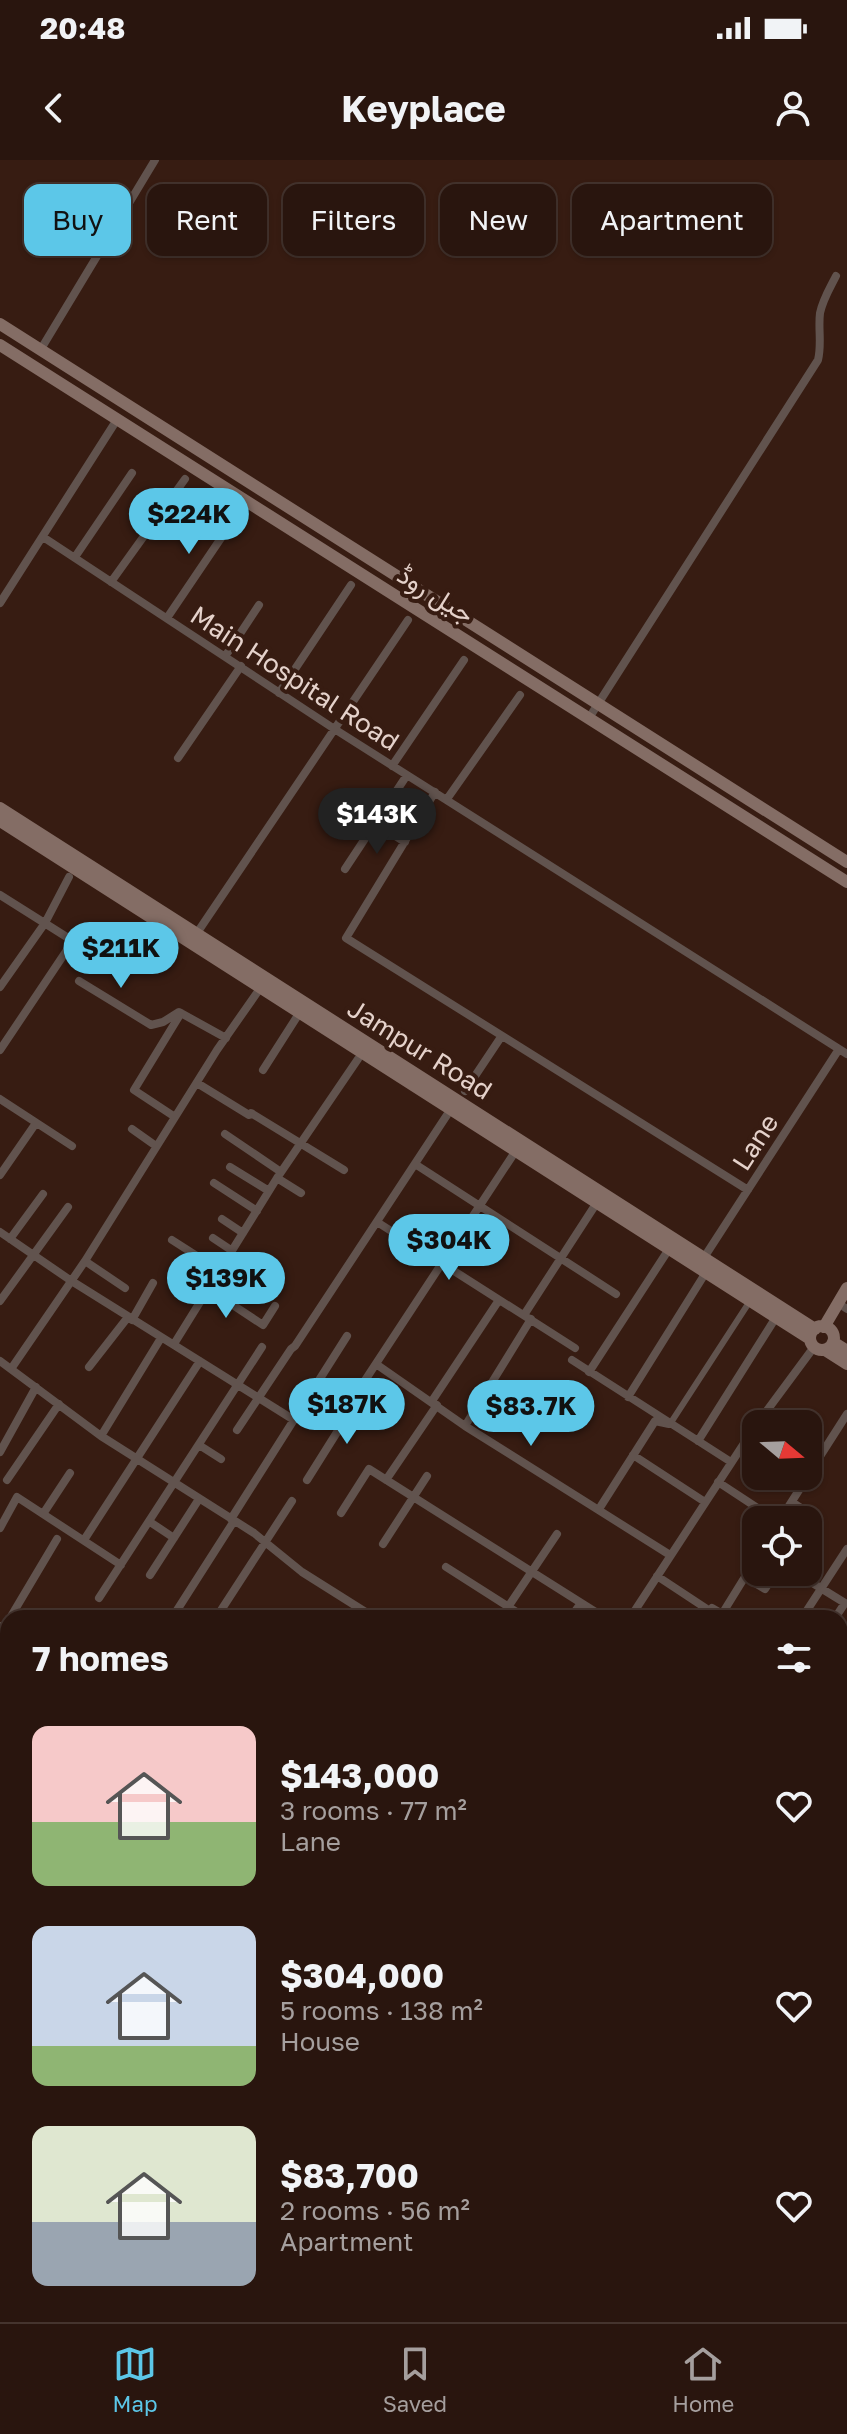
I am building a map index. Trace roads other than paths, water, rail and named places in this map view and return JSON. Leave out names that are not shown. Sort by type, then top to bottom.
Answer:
[{"type":"main road","name":"جیل روڈ","points":[[0,324],[847,862]]},
{"type":"main road","name":"جیل روڈ","points":[[0,345],[847,882]]},
{"type":"main road","name":"Jampur Road","points":[[0,808],[705,1256],[822,1338],[847,1364]]},
{"type":"main road","name":"Jampur Road","points":[[0,821],[750,1301],[847,1351]]},
{"type":"main road","points":[[822,1338],[847,1288]]},
{"type":"main road","points":[[822,1338],[846,1306]]},
{"type":"street","points":[[41,349],[155,160]]},
{"type":"street","points":[[589,718],[818,360],[821,347],[820,312],[836,276]]},
{"type":"street","points":[[0,603],[118,418]]},
{"type":"street","points":[[75,557],[132,473]]},
{"type":"street","points":[[111,582],[185,479]]},
{"type":"street","points":[[167,618],[238,513]]},
{"type":"street","name":"Main Hospital Road","points":[[43,537],[392,766],[843,1051]]},
{"type":"street","points":[[279,693],[351,585]]},
{"type":"street","points":[[226,655],[259,605]]},
{"type":"street","points":[[197,933],[408,620]]},
{"type":"street","points":[[392,766],[464,660]]},
{"type":"street","points":[[178,758],[241,666]]},
{"type":"street","points":[[447,799],[520,695]]},
{"type":"street","points":[[345,869],[407,775]]},
{"type":"street","points":[[435,792],[346,938],[748,1190]]},
{"type":"street","points":[[375,823],[405,842]]},
{"type":"street","points":[[2,980],[45,923],[69,877]]},
{"type":"street","points":[[0,895],[73,941],[0,1050]]},
{"type":"street","points":[[79,981],[151,1025],[181,1013]]},
{"type":"street","points":[[11,1369],[85,1261],[156,1146],[261,987]]},
{"type":"street","points":[[263,1070],[300,1012]]},
{"type":"street","points":[[181,1013],[226,1038]]},
{"type":"street","points":[[175,1117],[134,1090],[181,1013]]},
{"type":"street","points":[[465,1091],[501,1037]]},
{"type":"street","name":"Lane","points":[[705,1256],[843,1051]]},
{"type":"street","points":[[174,1344],[279,1175],[358,1059]]},
{"type":"street","points":[[197,1083],[344,1170]]},
{"type":"street","points":[[0,1099],[72,1146]]},
{"type":"street","points":[[237,1430],[447,1115]]},
{"type":"street","points":[[0,1175],[36,1123]]},
{"type":"street","points":[[132,1129],[156,1146]]},
{"type":"street","points":[[225,1134],[301,1193]]},
{"type":"street","points":[[307,1480],[361,1394],[358,1391],[513,1155]]},
{"type":"street","points":[[415,1164],[616,1294]]},
{"type":"street","points":[[230,1167],[269,1191]]},
{"type":"street","points":[[214,1183],[257,1211]]},
{"type":"street","points":[[10,1239],[43,1194]]},
{"type":"street","points":[[0,1301],[68,1207]]},
{"type":"street","points":[[465,1426],[560,1258],[594,1207]]},
{"type":"street","points":[[222,1219],[243,1233]]},
{"type":"street","points":[[377,1222],[575,1348]]},
{"type":"street","points":[[0,1232],[70,1280],[294,1420]]},
{"type":"street","points":[[213,1238],[231,1250]]},
{"type":"street","points":[[172,1240],[219,1270]]},
{"type":"street","points":[[589,1372],[669,1249]]},
{"type":"street","points":[[628,1397],[705,1272],[705,1256]]},
{"type":"street","points":[[85,1261],[125,1288]]},
{"type":"street","points":[[89,1367],[130,1318],[153,1283]]},
{"type":"street","points":[[207,1288],[263,1325],[275,1306]]},
{"type":"street","points":[[386,1480],[499,1300]]},
{"type":"street","points":[[670,1424],[750,1301]]},
{"type":"street","points":[[698,1441],[773,1322]]},
{"type":"street","points":[[177,1610],[347,1336]]},
{"type":"street","points":[[101,1436],[161,1338]]},
{"type":"street","points":[[767,1410],[822,1338]]},
{"type":"street","points":[[99,1598],[262,1347]]},
{"type":"street","points":[[572,1360],[731,1462]]},
{"type":"street","points":[[0,1361],[101,1436],[233,1520],[302,1572],[362,1610]]},
{"type":"street","points":[[84,1540],[200,1361]]},
{"type":"street","points":[[376,1364],[465,1426],[670,1555]]},
{"type":"street","points":[[0,1452],[36,1387]]},
{"type":"street","points":[[7,1480],[59,1404]]},
{"type":"street","points":[[822,1455],[847,1414]]},
{"type":"street","points":[[599,1509],[655,1421],[670,1424]]},
{"type":"street","points":[[199,1445],[221,1459]]},
{"type":"street","points":[[636,1610],[742,1445]]},
{"type":"street","points":[[633,1455],[705,1502]]},
{"type":"street","points":[[341,1513],[369,1469],[592,1610]]},
{"type":"street","points":[[43,1514],[70,1473]]},
{"type":"street","points":[[383,1544],[427,1476]]},
{"type":"street","points":[[718,1482],[754,1506]]},
{"type":"street","points":[[789,1506],[799,1490]]},
{"type":"street","points":[[0,1528],[17,1497],[121,1565]]},
{"type":"street","points":[[150,1575],[199,1499]]},
{"type":"street","points":[[224,1610],[292,1501]]},
{"type":"street","points":[[792,1502],[798,1506]]},
{"type":"street","points":[[150,1522],[174,1538]]},
{"type":"street","points":[[508,1607],[557,1534]]},
{"type":"street","points":[[15,1610],[57,1539]]},
{"type":"street","points":[[807,1610],[847,1549]]},
{"type":"street","points":[[446,1567],[513,1610]]},
{"type":"street","points":[[657,1576],[708,1610]]},
{"type":"street","points":[[728,1610],[742,1583]]},
{"type":"street","points":[[816,1586],[845,1603],[842,1610]]},
{"type":"street","points":[[576,1610],[581,1603]]}]
